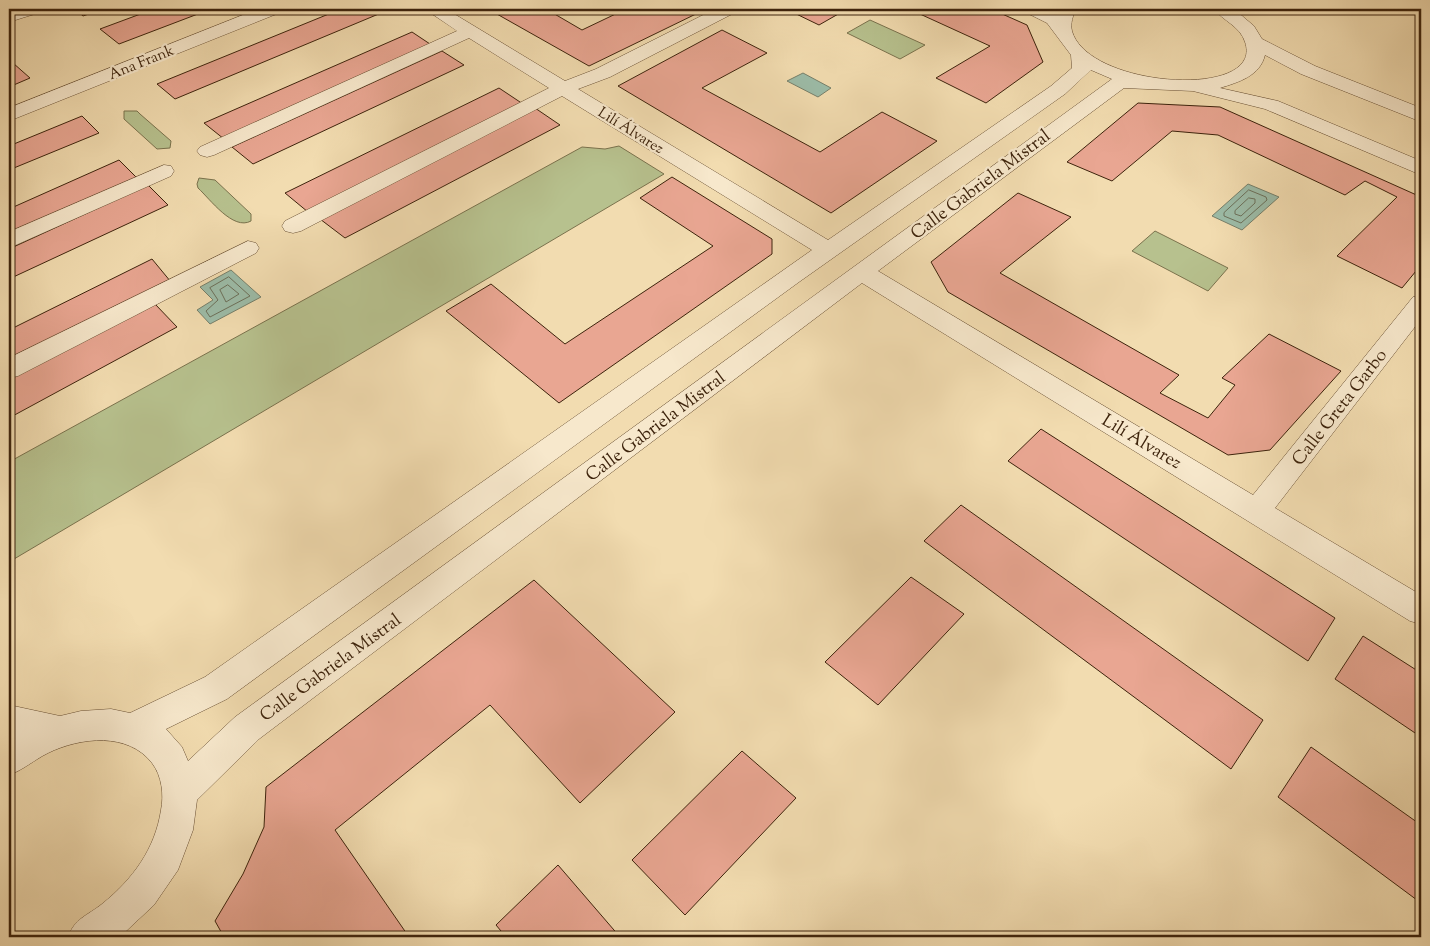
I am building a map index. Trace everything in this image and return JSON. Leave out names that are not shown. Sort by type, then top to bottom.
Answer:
[{"type":"street","points":[[9,17],[32,9]]},
{"type":"street","name":"Ana Frank","points":[[9,115],[272,9]]},
{"type":"street","name":"Lilí Álvarez","points":[[434,9],[828,250]]},
{"type":"street","points":[[293,226],[564,88],[603,73],[728,9]]},
{"type":"street","points":[[1033,9],[1054,19],[1065,37],[1080,54],[1117,74],[1141,81],[1190,86],[1271,105],[1421,170]]},
{"type":"street","points":[[1065,37],[1061,22],[1067,9]]},
{"type":"street","points":[[1190,86],[1215,84],[1235,77],[1249,68],[1257,56],[1257,43],[1250,30],[1223,9]]},
{"type":"street","points":[[207,151],[471,31]]},
{"type":"street","points":[[1257,43],[1308,70],[1421,115]]},
{"type":"street","name":"Calle Gabriela Mistral","points":[[131,729],[216,688],[828,250],[1067,82],[1082,68],[1080,54]]},
{"type":"street","name":"Calle Gabriela Mistral","points":[[181,791],[247,728],[1098,96],[1120,82],[1141,81]]},
{"type":"street","points":[[9,240],[164,171]]},
{"type":"street","points":[[9,370],[248,248]]},
{"type":"street","name":"Lilí Álvarez","points":[[863,272],[1421,612]]},
{"type":"street","name":"Calle Greta Garbo","points":[[1257,511],[1421,303]]},
{"type":"street","points":[[9,721],[59,732]]},
{"type":"street","points":[[9,759],[18,752],[59,732],[94,724],[119,725],[139,730],[158,742],[173,762],[181,791],[178,824],[165,857],[137,898],[104,933]]},
{"type":"green space","points":[[870,20],[925,45],[900,59],[847,33]]},
{"type":"green space","points":[[124,111],[137,111],[171,141],[170,148],[157,149],[124,119]]},
{"type":"green space","points":[[619,146],[664,174],[9,562],[9,462],[582,147],[605,149]]},
{"type":"green space","points":[[199,178],[215,180],[251,214],[251,221],[244,223],[229,218],[198,188]]},
{"type":"green space","points":[[1155,231],[1228,268],[1208,291],[1132,251]]},
{"type":"water","points":[[803,73],[831,88],[818,97],[787,81]]},
{"type":"water","points":[[1248,184],[1279,197],[1242,230],[1212,216]]},
{"type":"water","points":[[231,270],[261,297],[210,324],[197,310],[213,300],[200,287]]},
{"type":"building","points":[[75,9],[103,9],[83,16]]},
{"type":"building","points":[[154,9],[211,9],[119,44],[100,29]]},
{"type":"building","points":[[341,9],[375,9],[381,13],[175,99],[157,84]]},
{"type":"building","points":[[488,9],[546,9],[582,30],[626,9],[694,9],[700,12],[589,66]]},
{"type":"building","points":[[786,9],[847,9],[819,25]]},
{"type":"building","points":[[909,9],[991,9],[1027,25],[1043,62],[986,103],[936,78],[990,46]]},
{"type":"building","points":[[722,30],[767,53],[702,88],[820,152],[882,112],[937,141],[831,213],[618,86]]},
{"type":"building","points":[[412,32],[433,46],[224,139],[204,123]]},
{"type":"building","points":[[442,51],[464,65],[253,164],[232,147]]},
{"type":"building","points":[[13,63],[30,78],[9,87],[9,64]]},
{"type":"building","points":[[499,88],[523,104],[308,212],[285,193]]},
{"type":"building","points":[[1138,103],[1220,107],[1421,197],[1421,265],[1402,288],[1337,256],[1397,197],[1365,181],[1345,195],[1218,135],[1172,131],[1112,181],[1067,162]]},
{"type":"building","points":[[535,108],[560,125],[345,238],[320,219]]},
{"type":"building","points":[[82,116],[99,133],[9,170],[9,146]]},
{"type":"building","points":[[119,160],[138,179],[9,237],[9,209]]},
{"type":"building","points":[[672,177],[772,239],[772,254],[559,403],[446,311],[491,284],[565,344],[713,246],[640,198]]},
{"type":"building","points":[[148,185],[168,205],[9,279],[9,249]]},
{"type":"building","points":[[1018,193],[1071,217],[1000,273],[1179,375],[1160,393],[1208,418],[1235,385],[1222,378],[1269,334],[1341,371],[1270,450],[1228,455],[948,292],[931,262]]},
{"type":"building","points":[[152,259],[171,282],[9,364],[9,330]]},
{"type":"building","points":[[155,304],[177,327],[9,418],[9,380]]},
{"type":"building","points":[[1041,429],[1335,618],[1308,661],[1008,461]]},
{"type":"building","points":[[961,505],[1263,720],[1231,769],[924,541]]},
{"type":"building","points":[[911,577],[964,614],[878,705],[825,662]]},
{"type":"building","points":[[534,580],[675,712],[580,803],[490,705],[335,830],[409,937],[224,937],[215,921],[243,874],[264,827],[266,787]]},
{"type":"building","points":[[1363,636],[1421,673],[1421,737],[1335,679]]},
{"type":"building","points":[[1311,747],[1421,825],[1421,903],[1278,797]]},
{"type":"building","points":[[742,751],[796,798],[685,915],[632,860]]},
{"type":"building","points":[[558,865],[620,937],[506,937],[496,925]]}]
